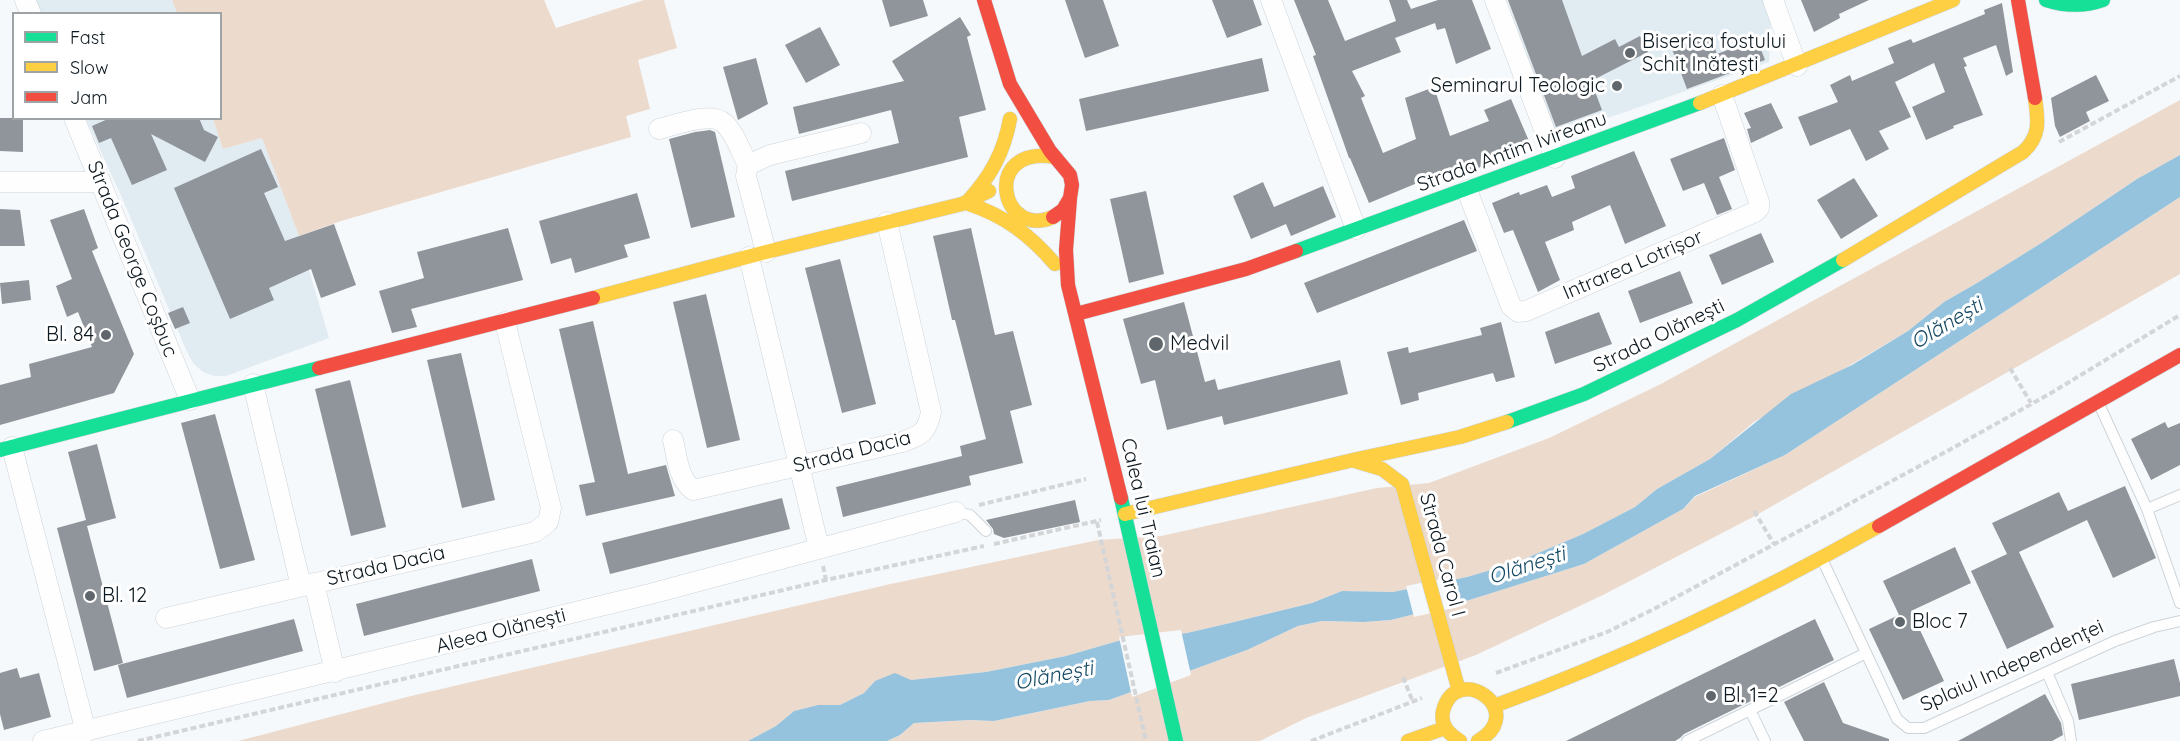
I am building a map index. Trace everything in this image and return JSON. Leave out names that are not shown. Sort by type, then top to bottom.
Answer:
[{"type":"street","points":[[86,732],[6,449],[966,203],[994,206],[1035,220],[1051,218],[1065,209],[1070,199],[1071,177],[1067,169],[1055,157],[1010,85],[984,0]]},
{"type":"street","points":[[1271,0],[1356,229]]},
{"type":"street","points":[[1495,0],[1555,158]]},
{"type":"street","points":[[1773,0],[1797,66]]},
{"type":"street","name":"Strada Antim Ivireanu","points":[[1076,314],[1225,275],[1467,190],[1797,66],[1953,0]]},
{"type":"street","name":"Strada Olănești","points":[[1125,514],[1460,437],[1539,412],[1584,394],[1737,320],[1849,256],[2023,152],[2035,141],[2039,131],[2018,0]]},
{"type":"street","points":[[2046,0],[2061,5],[2081,6],[2103,0]]},
{"type":"street","points":[[1010,85],[1008,175],[1005,191],[1008,202],[1019,214]]},
{"type":"street","name":"Intrarea Lotrișor","points":[[1467,190],[1511,306],[1518,312],[1527,311],[1755,212],[1759,208],[1722,95]]},
{"type":"street","points":[[659,129],[705,118],[716,118],[725,123],[748,165],[746,176],[757,255],[798,466],[819,548]]},
{"type":"street","points":[[966,203],[990,177],[998,164],[1004,150],[1010,119]]},
{"type":"street","name":"Strada George Coșbuc","points":[[75,120],[190,400]]},
{"type":"street","points":[[748,165],[770,155],[861,133]]},
{"type":"street","points":[[966,203],[1008,175],[1025,156],[1045,154],[1055,157]]},
{"type":"street","points":[[0,182],[101,182]]},
{"type":"street","name":"Calea lui Traian","points":[[1070,199],[1066,250],[1068,285],[1125,514],[1176,741]]},
{"type":"street","points":[[966,203],[1014,223],[1038,244],[1055,264]]},
{"type":"street","name":"Calea lui Traian","points":[[1019,214],[1068,285]]},
{"type":"street","name":"Strada Dacia","points":[[673,440],[685,484],[693,490],[920,436],[928,426],[931,412],[887,222]]},
{"type":"street","name":"Strada Dacia","points":[[166,618],[535,532],[548,522],[551,508],[505,322]]},
{"type":"street","points":[[1494,706],[1556,684],[1668,635],[1822,558],[2099,404],[2180,355]]},
{"type":"street","name":"Strada Dacia","points":[[253,384],[308,585]]},
{"type":"street","points":[[1431,456],[1460,437]]},
{"type":"street","name":"Strada Carol I","points":[[1353,460],[1382,469],[1406,480],[1459,691]]},
{"type":"street","name":"Aleea Olănești","points":[[43,741],[650,594],[956,512]]},
{"type":"street","points":[[308,585],[335,672]]},
{"type":"street","points":[[1460,741],[1449,734],[1442,719],[1446,702],[1459,691],[1467,689],[1484,693],[1494,706],[1495,723],[1491,730],[1478,741]]},
{"type":"street","points":[[1408,741],[1445,728]]},
{"type":"lane","points":[[2099,404],[2147,509],[2180,603]]},
{"type":"lane","points":[[2147,509],[2180,495]]},
{"type":"lane","points":[[956,512],[970,516],[986,531]]},
{"type":"lane","name":"Splaiul Independenței","points":[[1822,558],[1897,719],[1908,728],[1924,728],[2115,641],[2154,627],[2180,621]]},
{"type":"lane","points":[[1687,741],[1866,653]]},
{"type":"lane","points":[[2047,672],[2068,722],[2071,741]]},
{"type":"lane","points":[[1750,710],[1765,741]]},
{"type":"path","points":[[2049,147],[2180,76]]},
{"type":"path","points":[[1491,674],[1607,632],[1654,609],[2031,404],[2180,315]]},
{"type":"path","points":[[2010,368],[2031,404]]},
{"type":"path","points":[[980,505],[1086,479]]},
{"type":"path","points":[[1754,512],[1774,544]]},
{"type":"path","points":[[138,741],[826,580],[1125,514]]},
{"type":"path","points":[[1097,522],[1146,741]]},
{"type":"path","points":[[1402,677],[1413,702]]},
{"type":"path","points":[[1311,741],[1425,697]]},
{"type":"shaded area","points":[[32,0],[172,0],[177,12],[38,12]]},
{"type":"shaded area","points":[[172,0],[544,0],[556,28],[644,0],[664,0],[677,48],[638,60],[650,109],[626,116],[631,137],[341,221],[299,236],[262,138],[223,149],[213,120],[222,120],[222,12],[177,12]]},
{"type":"shaded area","name":"Seminarul Teologic","points":[[1507,0],[1763,0],[1771,19],[1769,62],[1556,136]]},
{"type":"shaded area","points":[[2180,100],[2180,155],[2137,179],[2043,242],[1944,302],[1908,331],[1754,422],[1710,459],[1657,489],[1635,507],[1583,534],[1515,563],[1467,577],[1393,592],[1342,591],[1312,603],[1187,633],[1118,641],[1066,656],[986,672],[911,680],[875,681],[864,693],[840,705],[818,705],[794,711],[776,726],[748,741],[238,741],[407,697],[886,585],[1098,540],[1161,536],[1377,488],[1429,483],[1549,438],[1659,385]]},
{"type":"shaded area","points":[[86,120],[213,120],[223,149],[262,138],[299,236],[329,338],[226,376],[214,376],[203,372],[194,364],[187,352]]},
{"type":"shaded area","points":[[2180,197],[2180,274],[1753,517],[1603,595],[1476,655],[1306,718],[1260,741],[887,741],[900,735],[914,723],[994,721],[1090,701],[1109,700],[1247,650],[1298,626],[1322,621],[1391,620],[1463,602],[1584,564],[1683,509],[1695,497],[1785,455]]},
{"type":"water","name":"Olănești","points":[[2180,155],[2180,197],[1785,455],[1695,496],[1683,509],[1584,564],[1463,602],[1391,620],[1322,621],[1298,626],[1247,650],[1109,700],[1090,701],[994,721],[914,723],[900,735],[887,741],[748,741],[776,726],[794,711],[818,705],[840,705],[864,693],[875,681],[895,673],[911,680],[986,672],[1066,656],[1118,641],[1187,633],[1312,603],[1342,591],[1393,592],[1467,577],[1515,563],[1583,534],[1635,507],[1657,489],[1710,459],[1791,394],[1852,365],[1908,331],[1944,302],[2043,242],[2137,179]]},
{"type":"pier","points":[[1455,576],[1462,606],[1414,617],[1406,586]]},
{"type":"pier","points":[[1181,630],[1191,675],[1132,697],[1119,637]]},
{"type":"building","points":[[882,0],[923,0],[928,16],[890,27]]},
{"type":"building","points":[[1065,0],[1103,0],[1119,46],[1085,58]]},
{"type":"building","points":[[1212,0],[1253,0],[1262,25],[1227,38]]},
{"type":"building","points":[[1294,0],[1328,0],[1345,41],[1396,21],[1389,0],[1407,0],[1411,9],[1438,0],[1472,0],[1491,49],[1456,64],[1445,28],[1437,30],[1435,23],[1395,38],[1401,52],[1352,71],[1365,96],[1361,98],[1383,153],[1416,139],[1405,98],[1434,87],[1450,136],[1489,121],[1484,110],[1511,99],[1529,141],[1487,159],[1489,164],[1470,171],[1467,166],[1440,178],[1439,174],[1369,203],[1349,158],[1313,56],[1316,55]]},
{"type":"building","points":[[1508,0],[1562,0],[1582,56],[1615,39],[1619,47],[1640,36],[1648,52],[1591,81],[1602,110],[1556,127]]},
{"type":"building","points":[[1801,0],[1869,0],[1839,14],[1840,18],[1814,32]]},
{"type":"building","points":[[2002,3],[2013,72],[2006,76],[1996,45],[1963,58],[1967,66],[1964,67],[1983,115],[1953,126],[1954,128],[1926,140],[1912,107],[1945,92],[1934,63],[1895,82],[1911,117],[1879,131],[1889,149],[1866,161],[1850,129],[1810,146],[1798,117],[1838,102],[1830,85],[1850,75],[1852,81],[1894,63],[1888,48],[1911,39],[1913,43],[1985,14],[1984,10]]},
{"type":"building","points":[[960,17],[971,35],[967,37],[986,110],[959,117],[968,157],[792,201],[785,171],[899,143],[891,110],[799,134],[793,107],[904,81],[892,61]]},
{"type":"building","points":[[820,27],[840,65],[806,83],[785,45]]},
{"type":"building","points":[[1710,35],[1717,54],[1757,39],[1765,60],[1687,89],[1672,49]]},
{"type":"building","points":[[756,58],[768,104],[738,120],[723,67]]},
{"type":"building","points":[[1262,58],[1269,91],[1086,131],[1079,99]]},
{"type":"building","points":[[2096,75],[2109,101],[2086,112],[2090,121],[2060,137],[2055,126],[2051,98]]},
{"type":"building","points":[[1771,103],[1783,128],[1751,143],[1747,129],[1751,128],[1744,113]]},
{"type":"building","points":[[0,118],[23,120],[23,152],[0,151]]},
{"type":"building","points":[[106,120],[200,120],[204,130],[218,137],[205,162],[151,134],[167,170],[132,185],[111,138],[99,143],[92,126]]},
{"type":"building","points":[[710,130],[715,132],[735,217],[691,228],[669,139]]},
{"type":"building","points":[[1724,138],[1735,170],[1719,177],[1732,209],[1717,215],[1704,183],[1683,191],[1670,159]]},
{"type":"building","points":[[261,149],[278,187],[264,193],[285,241],[334,224],[356,285],[321,298],[311,269],[269,288],[274,300],[230,319],[174,188]]},
{"type":"building","points":[[1634,151],[1666,226],[1625,244],[1610,205],[1572,222],[1574,230],[1545,242],[1560,280],[1538,292],[1513,230],[1504,233],[1492,203],[1519,192],[1520,195],[1547,185],[1552,197],[1575,188],[1571,176]]},
{"type":"building","points":[[1854,178],[1878,216],[1841,239],[1817,200]]},
{"type":"building","points":[[1263,182],[1274,207],[1323,186],[1336,217],[1291,236],[1286,224],[1251,239],[1233,196]]},
{"type":"building","points":[[1146,191],[1164,274],[1129,283],[1110,199]]},
{"type":"building","points":[[637,193],[650,238],[624,245],[628,257],[575,273],[571,258],[551,264],[539,221]]},
{"type":"building","points":[[0,209],[20,210],[25,246],[0,246]]},
{"type":"building","name":"Bl. 84","points":[[84,209],[98,248],[92,251],[134,354],[114,393],[0,425],[0,385],[31,377],[29,364],[92,347],[78,312],[67,317],[56,286],[72,279],[50,220]]},
{"type":"building","points":[[1464,220],[1477,251],[1317,313],[1304,283]]},
{"type":"building","points":[[508,228],[523,280],[411,309],[417,327],[392,333],[379,291],[424,278],[417,252]]},
{"type":"building","points":[[971,228],[995,335],[1013,331],[1032,405],[1010,411],[1023,463],[969,476],[971,485],[843,517],[836,487],[962,456],[960,446],[986,439],[955,320],[952,320],[933,236]]},
{"type":"building","points":[[1761,233],[1774,262],[1722,285],[1709,255]]},
{"type":"building","points":[[840,259],[876,404],[842,413],[805,268]]},
{"type":"building","points":[[1680,271],[1693,303],[1640,323],[1628,291]]},
{"type":"building","points":[[29,280],[31,300],[2,304],[0,283]]},
{"type":"building","points":[[706,294],[740,440],[707,448],[673,302]]},
{"type":"building","points":[[1184,302],[1205,382],[1215,379],[1218,390],[1340,360],[1348,394],[1224,425],[1222,416],[1167,430],[1155,380],[1141,384],[1123,319]]},
{"type":"building","points":[[183,307],[190,323],[175,329],[168,313]]},
{"type":"building","points":[[1599,312],[1612,344],[1555,364],[1545,332]]},
{"type":"building","points":[[593,321],[628,474],[666,465],[675,496],[586,516],[579,485],[595,482],[559,329]]},
{"type":"building","points":[[1501,322],[1515,377],[1496,382],[1493,373],[1418,393],[1419,400],[1401,405],[1387,352],[1408,347],[1409,353],[1482,335],[1480,328]]},
{"type":"building","points":[[461,353],[495,500],[462,508],[427,360]]},
{"type":"building","points":[[350,380],[386,527],[351,536],[315,389]]},
{"type":"building","points":[[215,414],[255,560],[220,569],[181,423]]},
{"type":"building","points":[[2165,422],[2168,428],[2180,423],[2180,465],[2151,480],[2131,439]]},
{"type":"building","name":"Bl. 12","points":[[97,444],[116,518],[87,526],[123,663],[94,671],[57,528],[86,520],[68,452]]},
{"type":"building","points":[[2125,486],[2156,558],[2113,578],[2087,520],[2019,552],[2054,627],[2007,649],[1971,571],[2007,554],[1992,523],[2059,492],[2068,511]]},
{"type":"building","points":[[782,498],[790,529],[610,574],[602,543]]},
{"type":"building","points":[[1075,500],[1080,522],[1004,538],[994,534],[986,520]]},
{"type":"building","name":"Bloc 7","points":[[1955,547],[1971,583],[1911,611],[1944,681],[1903,700],[1869,629],[1899,615],[1883,581]]},
{"type":"building","points":[[532,559],[540,591],[364,636],[356,604]]},
{"type":"building","name":"Bl. 12","points":[[294,619],[303,651],[127,698],[118,665]]},
{"type":"building","name":"Bl. 1=2","points":[[1815,619],[1834,660],[1684,734],[1675,741],[1566,741]]},
{"type":"building","points":[[2174,659],[2180,683],[2180,696],[2079,720],[2071,684]]},
{"type":"building","points":[[17,668],[20,678],[39,673],[51,717],[4,730],[0,714],[0,673]]},
{"type":"building","points":[[1824,682],[1843,723],[1889,739],[1889,741],[1804,741],[1784,702]]},
{"type":"building","points":[[2045,694],[2061,723],[2063,735],[2052,741],[1958,741]]},
{"type":"traffic: fast","points":[[2046,0],[2074,5],[2103,0]]},
{"type":"traffic: fast","points":[[1296,251],[1700,103]]},
{"type":"traffic: fast","points":[[1507,422],[1584,394],[1737,320],[1843,260]]},
{"type":"traffic: fast","points":[[0,450],[319,368]]},
{"type":"traffic: fast","points":[[1121,498],[1176,741]]},
{"type":"traffic: slow","points":[[1700,103],[1953,0]]},
{"type":"traffic: slow","points":[[1843,260],[2023,152],[2033,140],[2037,127],[2035,98]]},
{"type":"traffic: slow","points":[[968,201],[995,163],[1010,119]]},
{"type":"traffic: slow","points":[[1053,217],[1035,220],[1021,216],[1011,205],[1006,191],[1008,176],[1016,164],[1031,157],[1055,157]]},
{"type":"traffic: slow","points":[[593,298],[766,252],[962,204],[989,191]]},
{"type":"traffic: slow","points":[[969,204],[994,214],[1016,228],[1036,244],[1055,264]]},
{"type":"traffic: slow","points":[[1125,514],[1460,437],[1507,422]]},
{"type":"traffic: slow","points":[[1355,461],[1382,469],[1402,484],[1459,691]]},
{"type":"traffic: slow","points":[[1494,706],[1593,667],[1690,624],[1785,577],[1879,526]]},
{"type":"traffic: slow","points":[[1460,741],[1446,729],[1442,716],[1450,696],[1461,690],[1473,690],[1485,696],[1493,705],[1496,716],[1492,729],[1478,741]]},
{"type":"traffic: slow","points":[[1408,741],[1445,728]]},
{"type":"traffic: jam","points":[[984,0],[1010,84],[1050,151],[1070,175],[1072,185],[1070,198],[1063,210],[1053,217]]},
{"type":"traffic: jam","points":[[2018,0],[2035,98]]},
{"type":"traffic: jam","points":[[1070,199],[1066,250],[1068,285],[1121,498]]},
{"type":"traffic: jam","points":[[1076,314],[1246,269],[1296,251]]},
{"type":"traffic: jam","points":[[319,368],[593,298]]},
{"type":"traffic: jam","points":[[1879,526],[2180,355]]},
{"type":"place","name":"Biserica fostului Schit Inătești","points":[[1630,53]]},
{"type":"place","name":"Seminarul Teologic","points":[[1617,86]]},
{"type":"place","name":"Bl. 84","points":[[106,335]]},
{"type":"place","name":"Medvil","points":[[1156,344]]},
{"type":"place","name":"Bl. 12","points":[[90,596]]},
{"type":"place","name":"Bloc 7","points":[[1900,622]]},
{"type":"place","name":"Bl. 1=2","points":[[1711,696]]}]
